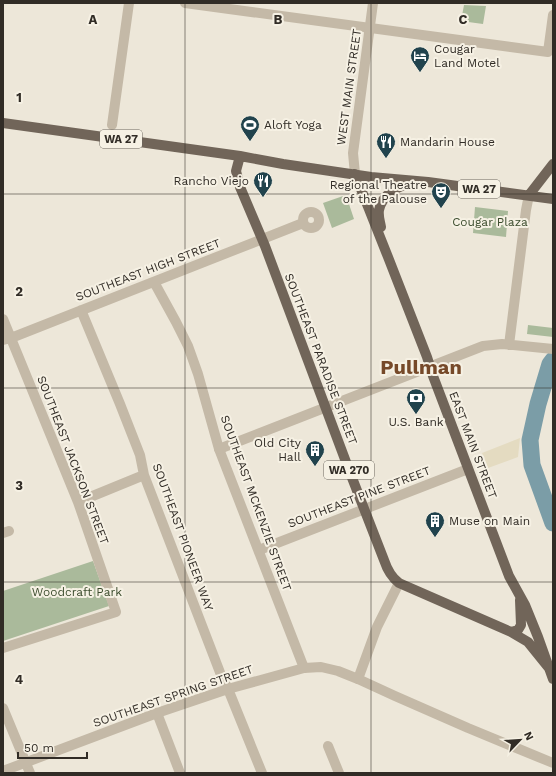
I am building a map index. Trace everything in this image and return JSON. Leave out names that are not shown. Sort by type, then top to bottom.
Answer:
[{"type":"main road","name":"WA 27","points":[[3,123],[240,156],[371,177],[428,182],[553,199]]},
{"type":"main road","name":"SOUTHEAST PARADISE STREET","points":[[240,156],[236,171],[240,187],[262,239],[387,567],[393,579],[398,583]]},
{"type":"main road","points":[[529,195],[553,164]]},
{"type":"main road","name":"EAST MAIN STREET","points":[[355,174],[427,357],[429,366],[509,576],[538,637],[553,679]]},
{"type":"main road","points":[[388,257],[380,225],[379,211],[381,204],[393,191],[400,187],[428,182]]},
{"type":"main road","points":[[398,583],[511,632],[528,642],[549,668]]},
{"type":"main road","points":[[511,632],[518,630],[521,625],[520,597]]},
{"type":"street","points":[[112,125],[129,3]]},
{"type":"street","points":[[185,3],[548,52],[553,15]]},
{"type":"street","name":"WEST MAIN STREET","points":[[355,174],[353,153],[373,3]]},
{"type":"street","points":[[509,345],[529,195]]},
{"type":"street","name":"SOUTHEAST HIGH STREET","points":[[7,339],[303,222]]},
{"type":"street","name":"SOUTHEAST MCKENZIE STREET","points":[[154,282],[188,346],[198,374],[219,449],[304,668]]},
{"type":"street","name":"SOUTHEAST PIONEER WAY","points":[[81,310],[140,455],[144,475],[221,675],[228,688],[262,773]]},
{"type":"street","name":"SOUTHEAST JACKSON STREET","points":[[3,319],[7,339],[78,502],[116,612],[3,648]]},
{"type":"street","points":[[219,449],[483,346],[497,344],[549,349]]},
{"type":"street","name":"SOUTHEAST PINE STREET","points":[[259,550],[468,469]]},
{"type":"street","points":[[78,502],[144,475]]},
{"type":"street","points":[[358,678],[377,627],[398,583]]},
{"type":"street","name":"SOUTHEAST SPRING STREET","points":[[3,771],[157,712],[228,688],[304,668],[321,668],[338,671],[358,678],[401,699],[553,763]]},
{"type":"street","points":[[3,708],[30,773]]},
{"type":"street","points":[[157,712],[180,773]]},
{"type":"street","points":[[328,746],[339,773]]},
{"type":"green space","points":[[464,5],[486,6],[483,24],[461,21]]},
{"type":"green space","points":[[346,195],[354,219],[332,228],[323,203]]},
{"type":"green space","name":"Cougar Plaza","points":[[475,207],[508,211],[506,237],[473,233]]},
{"type":"green space","points":[[528,325],[553,328],[553,337],[527,334]]},
{"type":"green space","name":"Woodcraft Park","points":[[93,561],[109,606],[3,641],[3,591]]},
{"type":"shaded area","points":[[520,438],[518,457],[488,468],[482,453]]},
{"type":"waterway","points":[[553,360],[550,364],[538,404],[530,440],[532,465],[553,523]]},
{"type":"place","name":"Cougar Land Motel","points":[[420,73]]},
{"type":"place","name":"Aloft Yoga","points":[[250,142]]},
{"type":"place","name":"Mandarin House","points":[[386,159]]},
{"type":"place","name":"Rancho Viejo","points":[[263,198]]},
{"type":"place","name":"Regional Theatre of the Palouse","points":[[441,209]]},
{"type":"place","name":"U.S. Bank","points":[[416,415]]},
{"type":"place","name":"Old City Hall","points":[[315,467]]},
{"type":"place","name":"Muse on Main","points":[[435,538]]},
{"type":"district","name":"Pullman","points":[[421,367]]}]
